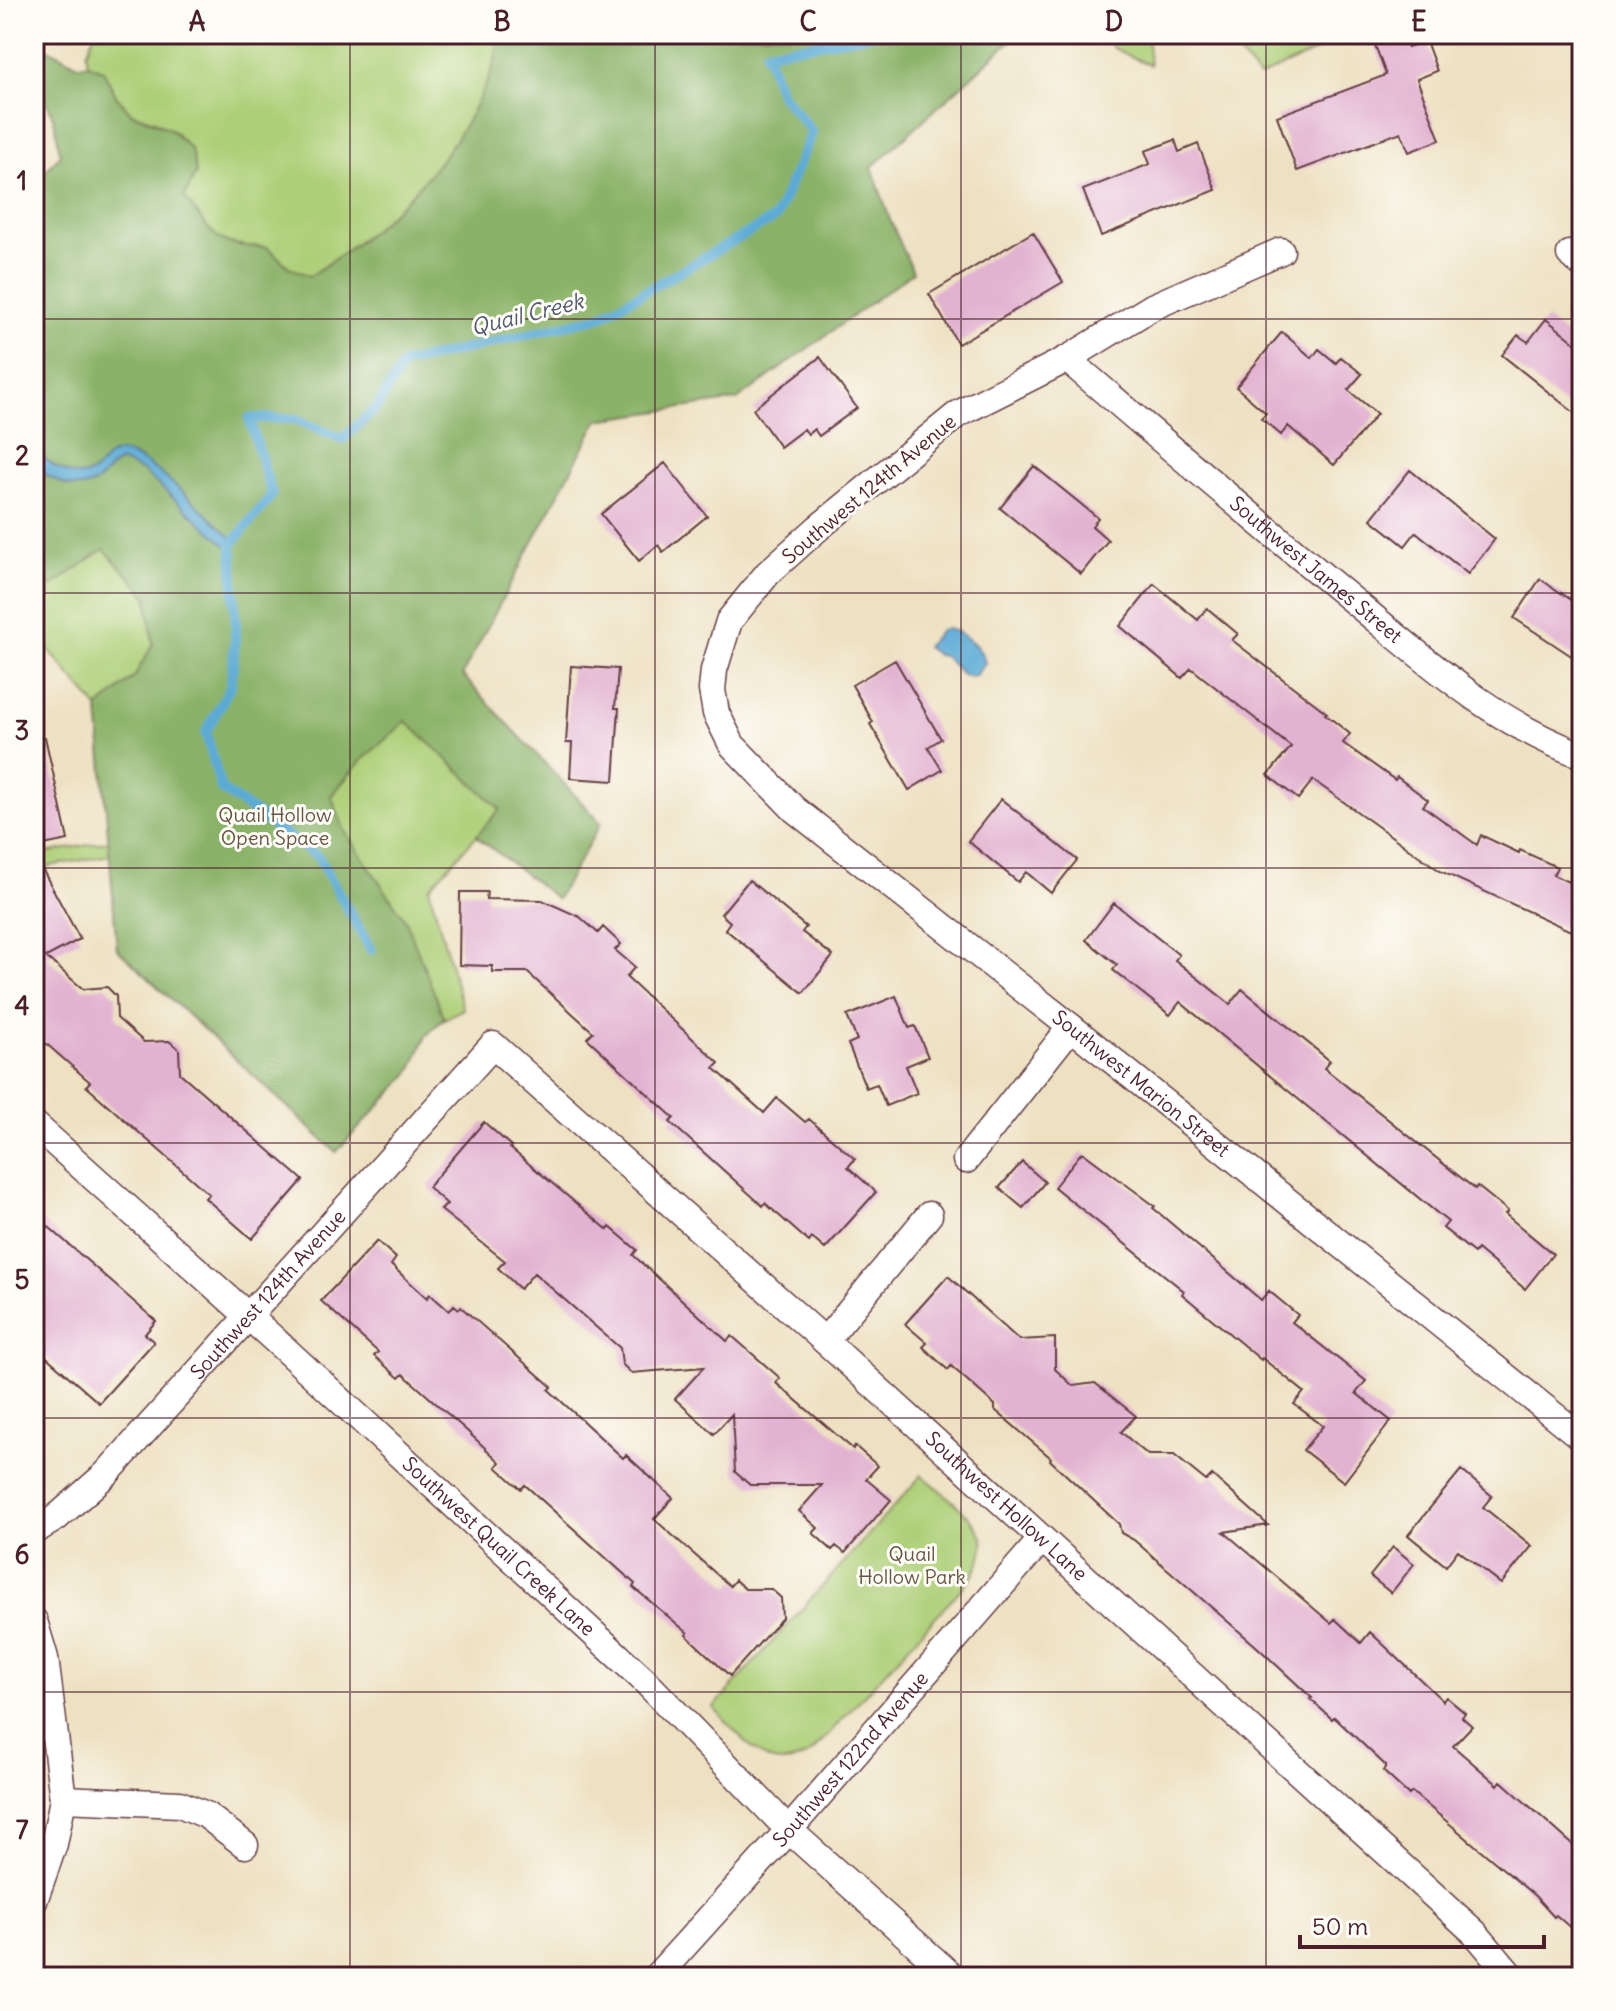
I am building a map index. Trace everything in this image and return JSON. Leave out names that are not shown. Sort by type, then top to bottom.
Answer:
[{"type":"street","name":"Southwest 124th Avenue","points":[[716,713],[712,690],[714,670],[729,621],[768,573],[818,528],[958,414],[1067,359],[1152,307],[1281,251]]},
{"type":"street","name":"Southwest James Street","points":[[1067,359],[1262,526],[1481,704],[1530,733],[1582,755]]},
{"type":"street","name":"Southwest Marion Street","points":[[716,713],[732,745],[794,809],[1071,1027],[1582,1438]]},
{"type":"street","points":[[966,1160],[1071,1027]]},
{"type":"street","name":"Southwest 124th Avenue","points":[[34,1531],[56,1518],[106,1474],[493,1045]]},
{"type":"street","name":"Southwest Hollow Lane","points":[[493,1045],[825,1341],[1475,1933],[1512,1977]]},
{"type":"street","name":"Southwest Quail Creek Lane","points":[[34,1124],[643,1679],[789,1830],[953,1977]]},
{"type":"street","points":[[825,1341],[929,1215]]},
{"type":"street","name":"Southwest 122nd Avenue","points":[[656,1977],[789,1830],[1041,1540]]},
{"type":"street","points":[[34,1621],[45,1658],[63,1799],[54,1844],[34,1901]]},
{"type":"street","points":[[63,1799],[180,1804],[206,1815],[245,1845]]},
{"type":"green space","points":[[94,34],[498,36],[494,68],[479,104],[440,162],[393,213],[310,276],[290,268],[267,247],[236,245],[217,237],[210,230],[184,197],[196,173],[176,133],[155,121],[131,113],[116,96],[103,70],[88,64],[86,53]]},
{"type":"green space","points":[[497,34],[1018,34],[872,167],[890,220],[913,272],[737,400],[598,420],[462,675],[601,823],[557,899],[476,836],[500,809],[406,721],[361,761],[331,796],[345,831],[406,921],[444,1018],[426,1036],[405,1078],[336,1152],[117,949],[98,708],[134,677],[153,644],[147,596],[104,549],[49,588],[34,577],[34,184],[60,155],[54,122],[37,83],[35,67],[43,46],[78,65],[88,64],[103,70],[116,96],[131,113],[170,129],[191,149],[196,173],[184,197],[217,237],[236,245],[267,247],[290,268],[310,276],[385,220],[447,152],[487,83],[495,60]]},
{"type":"green space","points":[[1105,34],[1147,34],[1150,65],[1113,48]]},
{"type":"green space","points":[[1221,34],[1344,34],[1349,36],[1259,77]]},
{"type":"green space","name":"Quail Hollow Open Space","points":[[34,411],[343,662],[501,809],[429,888],[463,1009],[429,1031],[405,1078],[336,1152],[117,949],[110,855],[34,869],[34,855],[109,841],[98,708],[34,633]]},
{"type":"green space","name":"Quail Hollow Park","points":[[922,1475],[957,1505],[980,1532],[983,1549],[973,1576],[813,1751],[793,1761],[770,1760],[748,1744],[713,1708]]},
{"type":"water","points":[[34,451],[66,472],[83,476],[99,467],[112,454],[131,455],[161,474],[232,538],[227,546],[143,471],[120,461],[95,483],[70,486],[34,466]]},
{"type":"water","points":[[940,630],[965,636],[980,651],[985,663],[975,676],[964,676],[944,656],[926,647]]},
{"type":"building","points":[[1371,34],[1403,34],[1408,47],[1426,41],[1437,71],[1417,79],[1440,140],[1409,152],[1401,132],[1297,171],[1277,116],[1386,75]]},
{"type":"building","points":[[1175,140],[1179,152],[1198,144],[1216,190],[1101,236],[1083,190],[1150,164],[1145,151]]},
{"type":"building","points":[[1033,232],[1063,282],[958,344],[929,294]]},
{"type":"building","points":[[1546,319],[1582,348],[1582,419],[1502,355],[1518,335],[1528,342]]},
{"type":"building","points":[[1282,332],[1312,358],[1319,349],[1336,363],[1341,357],[1362,374],[1348,390],[1377,414],[1334,465],[1288,426],[1281,435],[1261,418],[1266,413],[1236,387]]},
{"type":"building","points":[[820,357],[857,408],[819,436],[814,429],[808,434],[804,429],[780,447],[753,409]]},
{"type":"building","points":[[665,463],[707,516],[663,552],[658,545],[639,561],[601,514]]},
{"type":"building","points":[[1034,466],[1098,518],[1092,526],[1108,540],[1081,574],[1000,508]]},
{"type":"building","points":[[1410,470],[1495,539],[1468,574],[1416,532],[1405,546],[1371,519]]},
{"type":"building","points":[[1540,579],[1582,607],[1582,663],[1514,618]]},
{"type":"building","points":[[1154,584],[1198,620],[1207,608],[1238,634],[1232,640],[1350,734],[1343,743],[1428,800],[1423,806],[1477,845],[1481,835],[1557,867],[1553,875],[1582,888],[1582,917],[1575,933],[1440,871],[1313,780],[1298,799],[1268,775],[1291,747],[1191,668],[1182,678],[1120,626]]},
{"type":"building","points":[[895,660],[941,739],[928,747],[942,770],[909,790],[870,724],[873,722],[852,685]]},
{"type":"building","points":[[571,666],[618,669],[614,781],[570,778],[572,743],[566,743]]},
{"type":"building","points":[[45,737],[68,840],[34,847],[34,738]]},
{"type":"building","points":[[1001,799],[1077,860],[1051,893],[1026,872],[1018,882],[968,841]]},
{"type":"building","points":[[34,854],[80,939],[46,957],[83,989],[107,987],[116,996],[117,1018],[144,1042],[169,1041],[179,1049],[180,1073],[303,1180],[252,1239],[205,1198],[209,1194],[86,1086],[90,1082],[34,1033]]},
{"type":"building","points":[[749,880],[806,927],[802,932],[833,956],[803,993],[725,929],[730,922],[721,914]]},
{"type":"building","points":[[460,892],[487,892],[486,899],[542,900],[580,917],[598,933],[603,927],[621,944],[615,950],[635,967],[626,977],[719,1063],[714,1068],[764,1113],[777,1098],[805,1122],[809,1119],[855,1159],[848,1167],[876,1192],[825,1249],[812,1238],[809,1242],[765,1203],[763,1206],[670,1122],[674,1118],[587,1038],[593,1032],[527,972],[492,972],[492,966],[459,965]]},
{"type":"building","points":[[1114,903],[1179,955],[1175,960],[1230,1004],[1242,989],[1330,1061],[1324,1068],[1475,1189],[1477,1186],[1508,1211],[1505,1214],[1553,1254],[1525,1289],[1477,1249],[1474,1253],[1443,1228],[1448,1222],[1180,1002],[1170,1015],[1113,970],[1117,965],[1086,940]]},
{"type":"building","points":[[896,996],[909,1028],[915,1026],[928,1057],[906,1066],[917,1093],[886,1106],[877,1084],[866,1088],[848,1044],[857,1040],[847,1016]]},
{"type":"building","points":[[484,1122],[510,1148],[608,1230],[610,1227],[637,1250],[633,1255],[727,1341],[732,1336],[780,1378],[776,1383],[853,1449],[855,1446],[878,1466],[866,1479],[891,1500],[845,1553],[836,1546],[832,1550],[813,1533],[818,1528],[799,1511],[822,1485],[750,1485],[735,1472],[732,1414],[714,1434],[675,1399],[704,1367],[631,1373],[622,1364],[620,1348],[534,1273],[520,1289],[498,1268],[505,1261],[441,1210],[447,1204],[428,1187]]},
{"type":"building","points":[[1082,1152],[1155,1206],[1153,1208],[1261,1300],[1269,1291],[1298,1315],[1292,1322],[1366,1381],[1356,1393],[1391,1421],[1344,1482],[1303,1450],[1323,1426],[1294,1404],[1304,1392],[1261,1360],[1182,1294],[1184,1291],[1054,1187]]},
{"type":"building","points":[[1022,1162],[1045,1182],[1023,1208],[999,1188]]},
{"type":"building","points":[[34,1214],[156,1321],[145,1334],[154,1342],[99,1403],[34,1346]]},
{"type":"building","points":[[377,1241],[396,1258],[391,1265],[427,1298],[430,1294],[449,1311],[454,1305],[459,1309],[461,1307],[552,1387],[549,1390],[623,1458],[626,1455],[673,1498],[654,1519],[730,1586],[735,1580],[745,1589],[771,1589],[781,1598],[782,1618],[730,1676],[686,1635],[688,1633],[633,1587],[635,1584],[525,1485],[521,1489],[496,1467],[500,1462],[467,1431],[403,1374],[399,1378],[374,1356],[378,1352],[321,1301]]},
{"type":"building","points":[[948,1276],[1019,1340],[1055,1338],[1055,1369],[1073,1386],[1095,1383],[1136,1416],[1121,1432],[1148,1455],[1174,1455],[1206,1481],[1212,1475],[1268,1525],[1224,1532],[1331,1623],[1335,1619],[1361,1643],[1370,1632],[1443,1701],[1446,1697],[1465,1713],[1462,1717],[1472,1726],[1453,1746],[1498,1785],[1501,1781],[1582,1853],[1582,1938],[1412,1792],[1409,1795],[1383,1771],[1386,1766],[1334,1717],[1332,1719],[1256,1646],[1134,1540],[1121,1533],[1119,1524],[1051,1458],[995,1410],[995,1405],[951,1366],[948,1370],[923,1347],[927,1343],[905,1324]]},
{"type":"building","points":[[1461,1470],[1492,1496],[1483,1507],[1532,1546],[1501,1584],[1458,1550],[1446,1566],[1408,1535]]},
{"type":"building","points":[[1393,1547],[1414,1564],[1391,1593],[1370,1576]]},
{"type":"waterway","name":"Quail Creek","points":[[371,950],[318,857],[221,789],[206,732],[231,685],[236,629],[232,544],[272,495],[249,418],[295,419],[343,439],[377,407],[403,364],[599,317],[776,217],[812,132],[780,93],[766,52],[873,34]]}]
